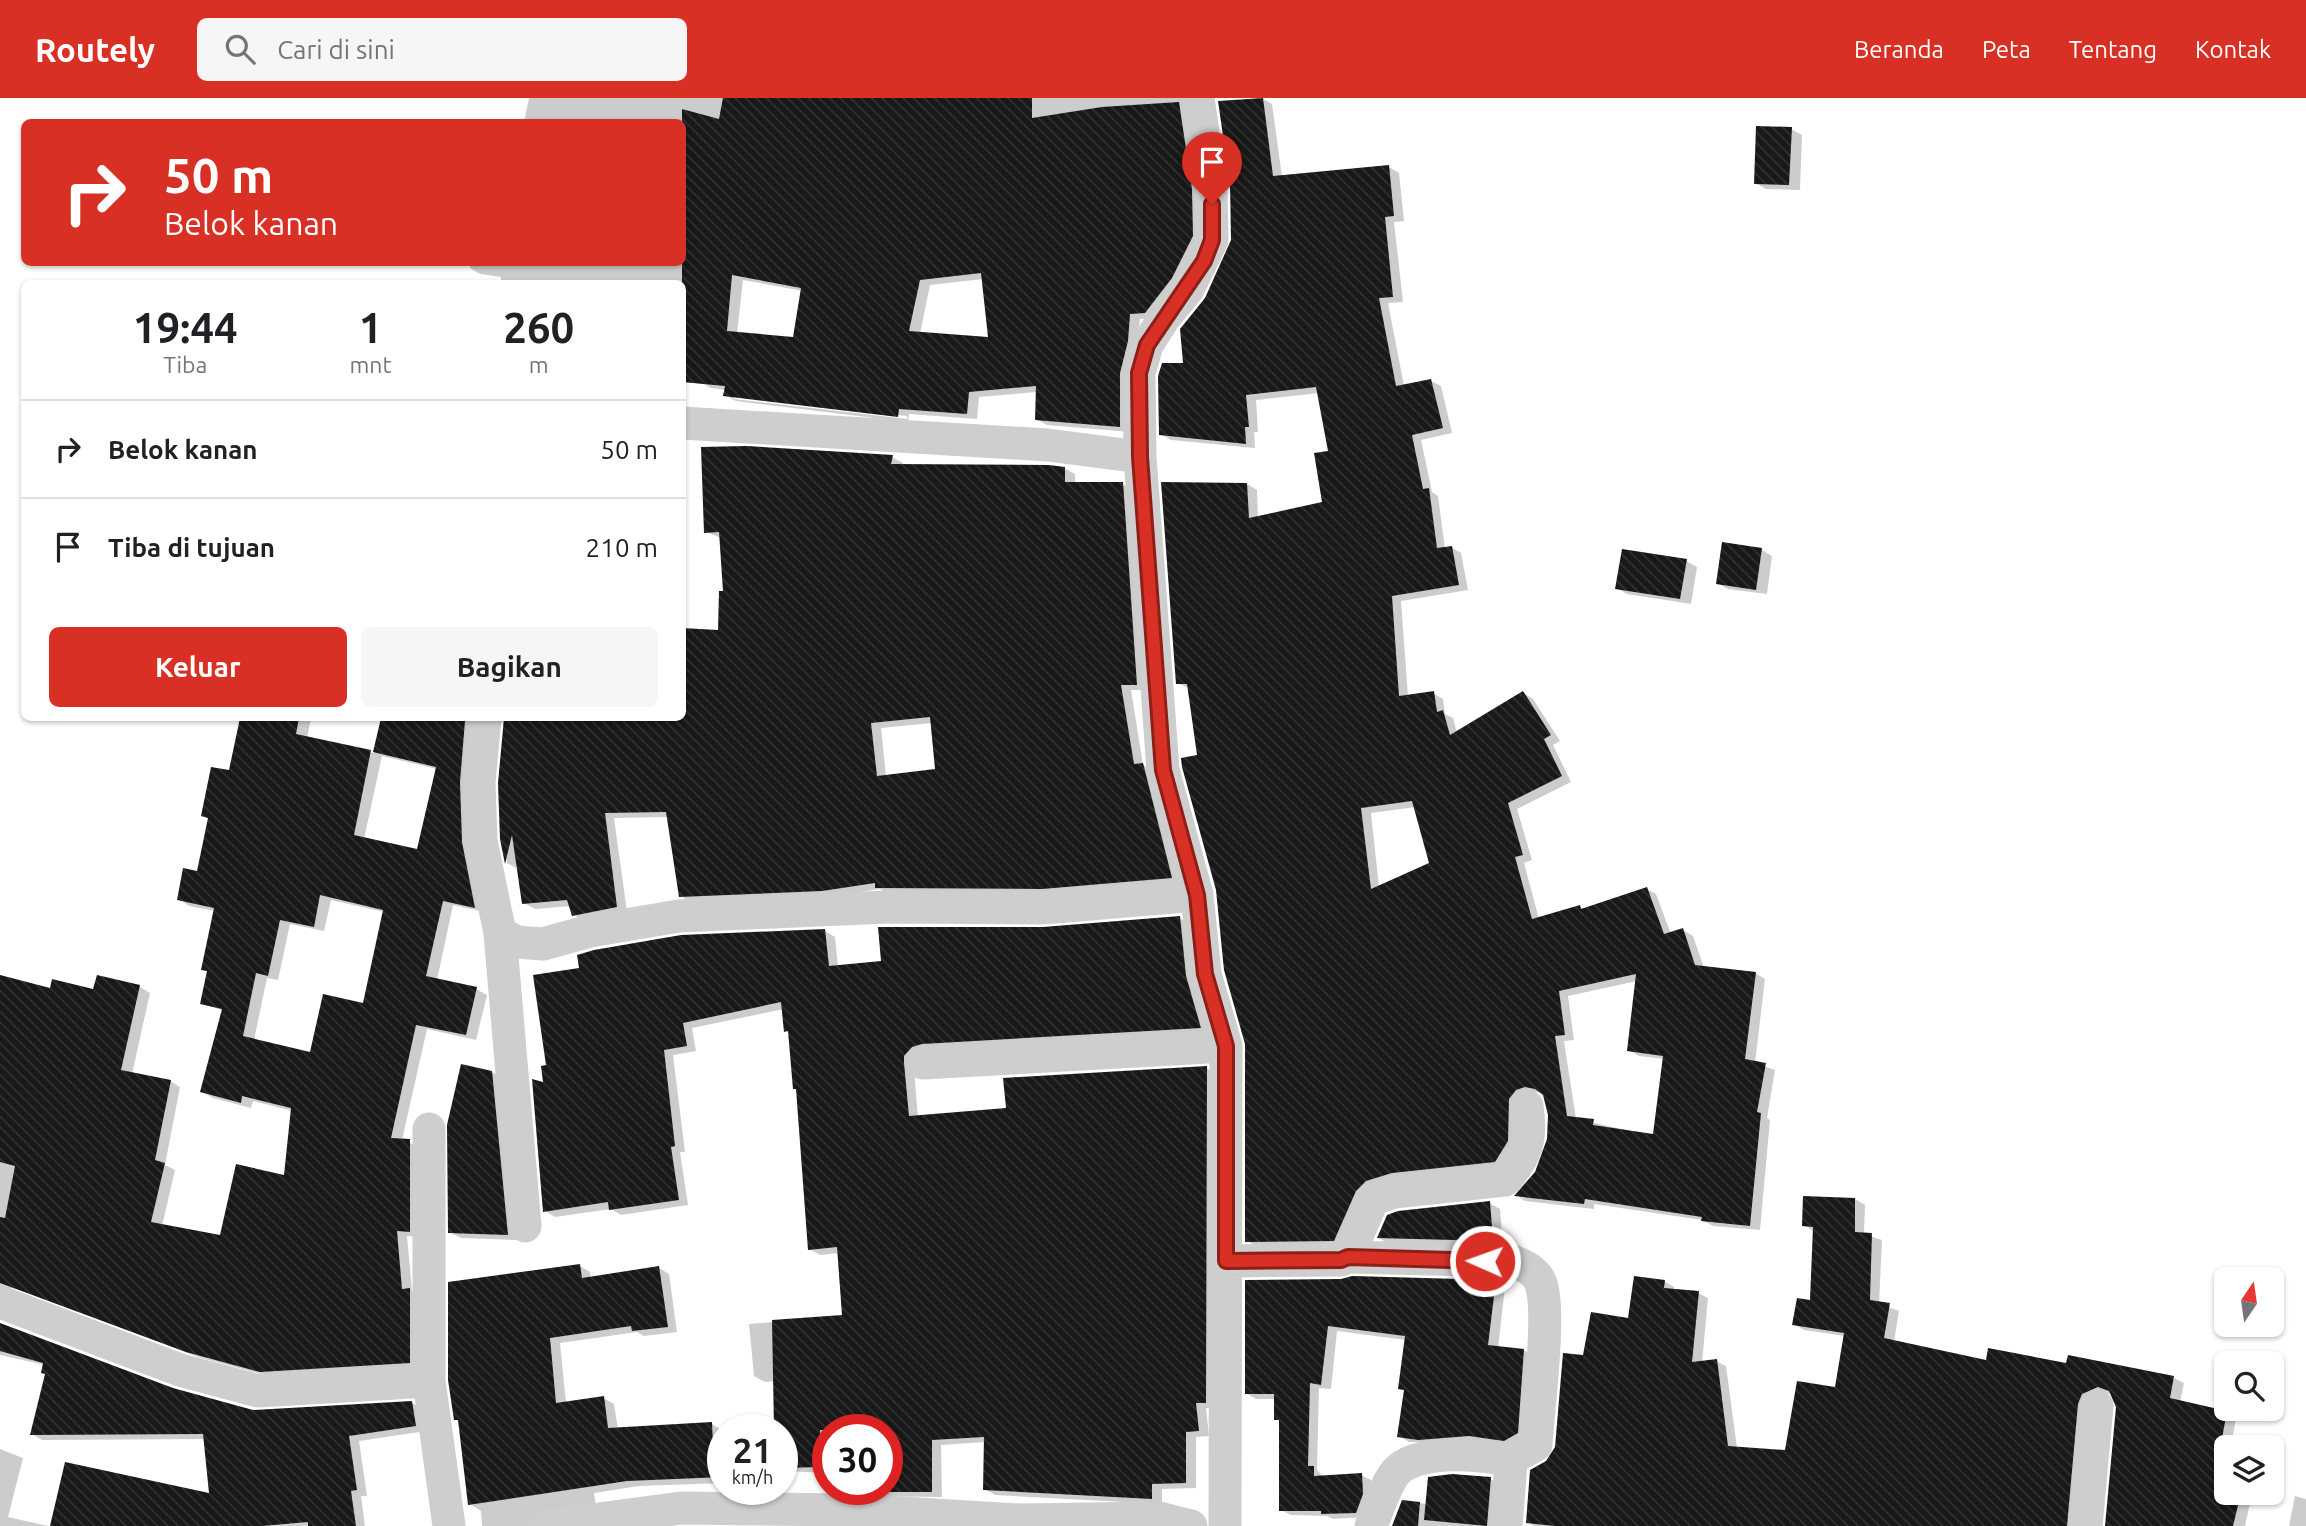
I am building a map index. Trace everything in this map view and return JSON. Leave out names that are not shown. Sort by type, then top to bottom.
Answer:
[{"type":"street","points":[[1198,98],[1211,187],[1212,240],[1188,289],[1164,318],[1147,345],[1139,373],[1140,457],[1163,770],[1197,895],[1205,974],[1226,1046],[1225,1526]]},
{"type":"street","points":[[686,423],[1034,444],[1140,457]]},
{"type":"street","points":[[485,721],[479,782],[481,841],[500,933],[525,1226]]},
{"type":"street","points":[[500,933],[517,942],[543,944],[590,931],[679,916],[888,907],[1043,908],[1197,895]]},
{"type":"street","points":[[923,1063],[1226,1046]]},
{"type":"street","points":[[1348,1257],[1373,1199],[1394,1192],[1505,1180],[1523,1161],[1530,1126],[1527,1105]]},
{"type":"street","points":[[429,1129],[429,1381],[449,1526]]},
{"type":"street","points":[[1226,1261],[1341,1260],[1348,1257],[1513,1261],[1530,1268],[1541,1283],[1544,1316],[1536,1445],[1507,1461]]},
{"type":"street","points":[[0,1302],[180,1370],[258,1391],[429,1381]]},
{"type":"street","points":[[2087,1526],[2097,1406]]},
{"type":"street","points":[[1371,1526],[1396,1471],[1413,1461],[1462,1453],[1507,1461],[1513,1467],[1506,1526]]},
{"type":"street","points":[[546,1526],[681,1508],[852,1510],[1019,1520],[1159,1518],[1191,1526]]},
{"type":"building","points":[[723,98],[1032,98],[1032,118],[1102,107],[1179,102],[1192,189],[1193,236],[1172,278],[1145,313],[1130,314],[1128,341],[1120,373],[1120,427],[1035,420],[1036,386],[969,392],[967,414],[899,409],[898,417],[723,396],[725,386],[686,382],[686,280],[682,280],[682,266],[686,266],[686,119],[682,119],[682,109],[719,119]],"holes":[[[981,273],[988,337],[909,331],[920,280]],[[732,275],[801,288],[793,337],[727,331]]]},
{"type":"building","points":[[1263,98],[1273,176],[1389,165],[1394,216],[1385,217],[1393,297],[1379,298],[1396,386],[1431,379],[1443,428],[1412,435],[1423,489],[1429,488],[1437,548],[1452,546],[1459,585],[1392,596],[1399,696],[1434,691],[1437,712],[1443,710],[1450,735],[1523,691],[1551,735],[1544,739],[1562,776],[1508,803],[1523,855],[1515,857],[1532,919],[1580,905],[1581,909],[1647,887],[1664,934],[1683,928],[1695,965],[1756,972],[1745,1059],[1766,1063],[1757,1112],[1761,1113],[1750,1226],[1701,1221],[1702,1217],[1585,1199],[1584,1204],[1514,1196],[1535,1172],[1547,1139],[1548,1115],[1543,1095],[1535,1089],[1525,1087],[1516,1090],[1509,1099],[1508,1141],[1495,1162],[1392,1173],[1366,1181],[1356,1191],[1334,1241],[1245,1242],[1245,1044],[1224,970],[1216,890],[1182,767],[1181,758],[1197,755],[1187,684],[1176,684],[1161,482],[1247,483],[1249,518],[1322,502],[1314,453],[1328,451],[1316,387],[1246,395],[1249,427],[1245,427],[1246,444],[1159,435],[1158,376],[1162,363],[1183,363],[1180,329],[1205,298],[1231,240],[1230,184],[1218,101]],"holes":[[[1412,801],[1429,863],[1371,889],[1361,808]],[[1636,974],[1627,1051],[1663,1056],[1653,1134],[1593,1125],[1594,1119],[1567,1116],[1555,1036],[1565,1035],[1559,991]]]},
{"type":"building","points":[[1756,126],[1792,127],[1789,185],[1754,184]]},
{"type":"building","points":[[746,446],[893,455],[891,464],[1049,465],[1065,467],[1065,482],[1123,482],[1137,685],[1121,685],[1134,764],[1143,763],[1172,878],[1042,889],[875,888],[875,883],[822,891],[679,897],[666,812],[605,813],[617,907],[572,916],[567,900],[522,904],[512,835],[505,864],[500,839],[498,783],[504,721],[686,721],[686,628],[718,630],[719,591],[723,591],[719,532],[704,533],[701,447]],"holes":[[[930,717],[935,769],[877,776],[871,723]]]},
{"type":"building","points":[[1722,542],[1762,548],[1756,590],[1716,584]]},
{"type":"building","points":[[1622,549],[1687,559],[1680,599],[1615,589]]},
{"type":"building","points":[[239,721],[298,721],[296,734],[371,750],[354,835],[417,849],[436,767],[373,752],[380,721],[465,721],[460,782],[462,842],[475,908],[443,901],[426,976],[477,987],[466,1035],[416,1025],[391,1138],[410,1139],[410,1232],[397,1231],[402,1289],[410,1288],[410,1363],[260,1372],[186,1352],[0,1283],[0,1217],[5,1218],[15,1166],[0,1162],[0,975],[50,988],[52,979],[93,989],[97,975],[140,985],[121,1070],[171,1080],[155,1160],[165,1163],[151,1222],[220,1235],[236,1164],[284,1175],[291,1108],[242,1096],[241,1103],[200,1092],[222,1009],[200,1004],[207,971],[201,970],[214,908],[177,900],[183,868],[197,871],[208,818],[201,816],[211,767],[229,770]],"holes":[[[320,895],[383,910],[363,1003],[323,994],[310,1052],[243,1036],[256,973],[268,976],[280,920],[314,927]]]},
{"type":"building","points":[[1180,916],[1186,976],[1201,1028],[922,1044],[912,1047],[904,1056],[909,1116],[1006,1108],[1003,1078],[1207,1066],[1206,1403],[1196,1403],[1199,1431],[1186,1432],[1186,1483],[1152,1484],[1152,1499],[983,1490],[984,1437],[932,1440],[932,1492],[903,1492],[903,1414],[812,1414],[812,1467],[798,1468],[798,1414],[774,1414],[772,1320],[842,1315],[837,1247],[808,1250],[796,1089],[793,1089],[788,1031],[784,1032],[781,1002],[683,1023],[687,1046],[664,1050],[675,1146],[671,1147],[679,1200],[609,1210],[608,1202],[543,1212],[532,1079],[543,1082],[541,1066],[546,1065],[533,975],[579,968],[577,955],[594,950],[681,935],[825,929],[829,966],[881,961],[878,927],[1043,927]]},
{"type":"building","points":[[461,1064],[492,1071],[508,1235],[448,1233],[447,1125]]},
{"type":"building","points":[[1803,1196],[1855,1198],[1855,1232],[1872,1233],[1870,1300],[1890,1303],[1884,1338],[1986,1360],[1988,1348],[2066,1363],[2068,1355],[2174,1376],[2170,1398],[2214,1408],[2214,1421],[2225,1421],[2223,1435],[2214,1435],[2214,1505],[2238,1505],[2233,1526],[2105,1526],[2116,1407],[2109,1391],[2098,1387],[2082,1394],[2078,1404],[2067,1526],[1555,1526],[1526,1523],[1530,1470],[1546,1461],[1555,1447],[1563,1353],[1583,1355],[1591,1312],[1628,1318],[1634,1276],[1665,1280],[1664,1288],[1699,1291],[1692,1362],[1717,1359],[1728,1446],[1785,1450],[1797,1381],[1835,1387],[1844,1333],[1792,1325],[1797,1298],[1810,1300],[1813,1227],[1802,1226]]},
{"type":"building","points":[[1490,1201],[1493,1241],[1377,1238],[1387,1215],[1398,1211]]},
{"type":"building","points":[[580,1264],[582,1278],[659,1266],[668,1327],[632,1331],[631,1326],[550,1338],[556,1403],[604,1396],[608,1428],[707,1422],[707,1478],[627,1481],[468,1505],[458,1420],[454,1420],[448,1380],[448,1282]]},
{"type":"building","points":[[1352,1276],[1496,1280],[1488,1345],[1524,1349],[1518,1433],[1504,1441],[1469,1436],[1418,1440],[1397,1437],[1404,1390],[1398,1389],[1405,1336],[1328,1326],[1321,1385],[1310,1383],[1308,1466],[1314,1466],[1314,1476],[1362,1473],[1363,1494],[1356,1513],[1279,1511],[1279,1420],[1274,1420],[1274,1394],[1245,1394],[1245,1280],[1341,1279]]},
{"type":"building","points":[[0,1323],[173,1388],[253,1410],[412,1401],[416,1426],[349,1436],[357,1490],[351,1491],[356,1526],[308,1526],[308,1522],[262,1526],[50,1526],[65,1462],[209,1493],[203,1434],[30,1435],[45,1374],[41,1373],[43,1363],[0,1351]]},
{"type":"building","points":[[1452,1474],[1491,1477],[1487,1526],[1424,1520],[1428,1477]]},
{"type":"building","points":[[1402,1500],[1420,1502],[1418,1526],[1392,1526]]},
{"type":"route","points":[[1212,204],[1212,240],[1204,261],[1188,289],[1164,318],[1147,345],[1139,373],[1140,457],[1163,770],[1197,895],[1205,974],[1226,1046],[1226,1261],[1341,1260],[1348,1257],[1485,1261]]}]
